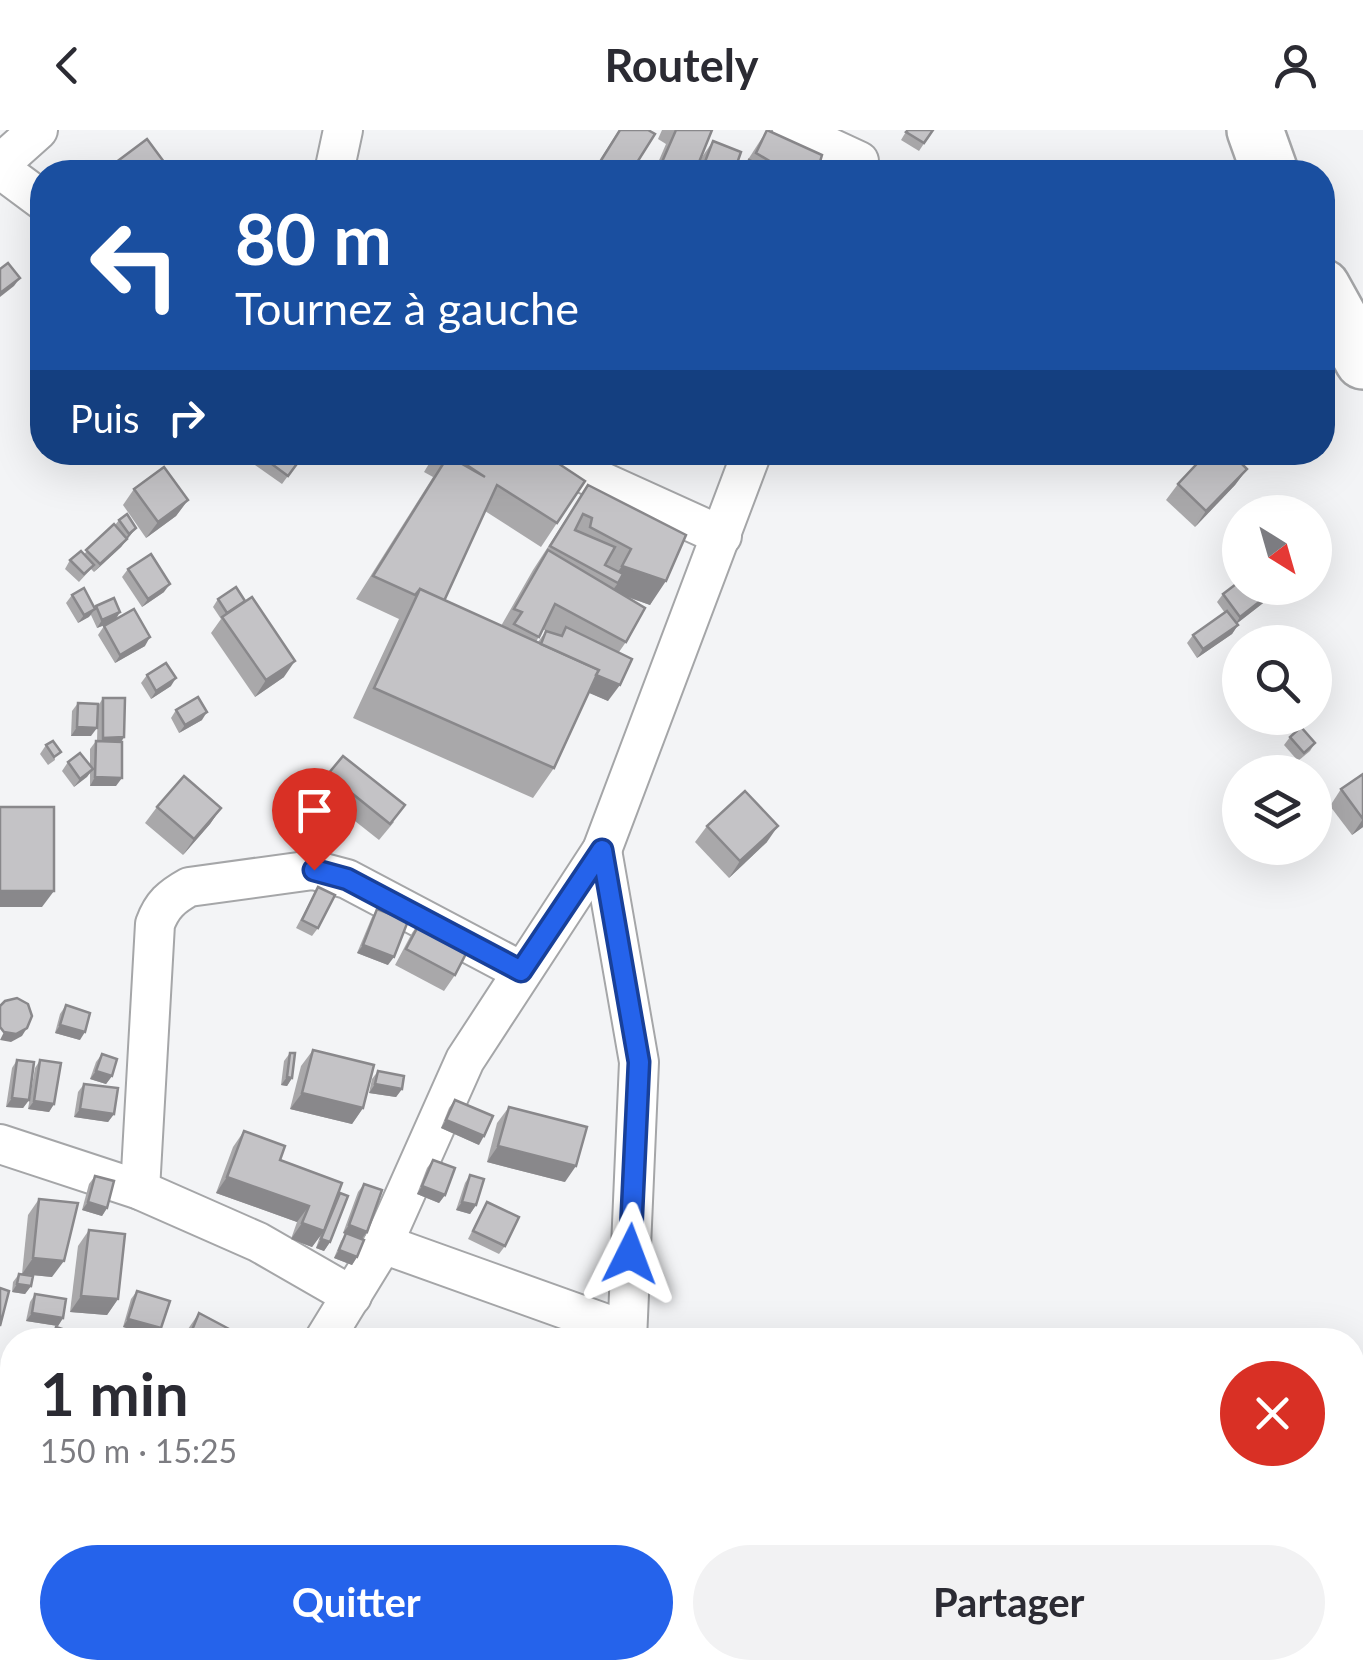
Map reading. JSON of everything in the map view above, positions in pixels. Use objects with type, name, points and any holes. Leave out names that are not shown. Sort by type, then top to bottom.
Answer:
[{"type":"main road","points":[[1255,130],[1266,160]]},
{"type":"main road","points":[[1335,310],[1363,361]]},
{"type":"street","points":[[30,190],[0,166],[38,130]]},
{"type":"street","points":[[337,160],[344,130]]},
{"type":"street","points":[[792,130],[863,155]]},
{"type":"street","points":[[566,465],[722,536]]},
{"type":"street","points":[[332,1328],[383,1244],[465,1060],[602,850],[747,465]]},
{"type":"street","points":[[602,850],[639,1062],[627,1328]]},
{"type":"street","points":[[140,1190],[154,924],[161,907],[172,896],[189,887],[314,870],[347,879],[521,971]]},
{"type":"street","points":[[0,1144],[140,1190],[258,1242],[352,1296]]},
{"type":"street","points":[[383,1244],[606,1328]]},
{"type":"building","points":[[620,130],[648,130],[655,134],[639,160],[601,160]]},
{"type":"building","points":[[676,130],[712,130],[700,160],[663,160]]},
{"type":"building","points":[[767,130],[822,155],[821,160],[768,160],[756,153]]},
{"type":"building","points":[[908,130],[933,130],[924,143]]},
{"type":"building","points":[[147,139],[163,160],[119,160]]},
{"type":"building","points":[[713,141],[741,152],[738,160],[706,160]]},
{"type":"building","points":[[8,263],[20,278],[0,293],[0,269]]},
{"type":"building","points":[[273,465],[296,465],[288,476]]},
{"type":"building","points":[[442,465],[464,465],[485,477],[467,465],[561,465],[585,481],[557,523],[497,485],[444,601],[420,589],[415,595],[373,576]]},
{"type":"building","points":[[1196,465],[1243,465],[1247,469],[1206,511],[1178,484]]},
{"type":"building","points":[[164,467],[188,500],[158,522],[134,489]]},
{"type":"building","points":[[588,485],[686,535],[666,581],[622,566],[631,549],[590,527],[592,518],[583,514],[575,530],[615,547],[605,565],[623,574],[618,583],[550,546]]},
{"type":"building","points":[[127,514],[136,528],[129,534],[119,520]]},
{"type":"building","points":[[114,524],[127,539],[100,564],[86,550]]},
{"type":"building","points":[[548,550],[645,608],[626,642],[555,604],[539,637],[514,624],[522,612],[514,609]]},
{"type":"building","points":[[81,551],[94,565],[84,574],[70,560]]},
{"type":"building","points":[[151,554],[170,584],[148,599],[128,569]]},
{"type":"building","points":[[236,587],[245,601],[227,613],[218,599]]},
{"type":"building","points":[[84,588],[95,609],[84,615],[72,595]]},
{"type":"building","points":[[420,589],[599,670],[554,768],[374,688]]},
{"type":"building","points":[[252,597],[295,661],[266,680],[222,617]]},
{"type":"building","points":[[114,598],[120,612],[102,620],[96,606]]},
{"type":"building","points":[[1231,605],[1255,605],[1240,617]]},
{"type":"building","points":[[134,609],[150,637],[120,655],[104,626]]},
{"type":"building","points":[[1227,611],[1238,625],[1222,625],[1222,636],[1203,649],[1193,635]]},
{"type":"building","points":[[566,627],[632,659],[620,685],[596,675],[599,670],[541,644],[546,631],[562,636]]},
{"type":"building","points":[[166,663],[176,678],[156,691],[147,675]]},
{"type":"building","points":[[198,697],[207,712],[185,725],[176,710]]},
{"type":"building","points":[[103,698],[125,698],[124,737],[103,738]]},
{"type":"building","points":[[78,703],[98,704],[97,728],[77,727]]},
{"type":"building","points":[[1308,735],[1315,743],[1304,753],[1290,737]]},
{"type":"building","points":[[53,741],[61,752],[54,757],[46,745]]},
{"type":"building","points":[[96,741],[122,742],[122,778],[95,777]]},
{"type":"building","points":[[80,753],[93,769],[80,779],[68,762]]},
{"type":"building","points":[[343,756],[405,805],[390,824],[328,774]]},
{"type":"building","points":[[1363,774],[1363,819],[1341,789]]},
{"type":"building","points":[[184,776],[221,808],[194,839],[157,807]]},
{"type":"building","points":[[745,791],[778,826],[740,861],[707,826]]},
{"type":"building","points":[[0,807],[54,807],[54,891],[0,891]]},
{"type":"building","points":[[318,887],[335,895],[318,928],[302,920]]},
{"type":"building","points":[[377,909],[408,921],[394,957],[363,945]]},
{"type":"building","points":[[423,917],[472,942],[455,975],[406,949]]},
{"type":"building","points":[[17,998],[28,1004],[32,1016],[27,1028],[16,1034],[4,1032],[0,1027],[0,1006]]},
{"type":"building","points":[[66,1005],[90,1013],[85,1032],[60,1025]]},
{"type":"building","points":[[313,1050],[374,1065],[363,1108],[302,1093]]},
{"type":"building","points":[[290,1053],[295,1053],[292,1078],[287,1077]]},
{"type":"building","points":[[102,1054],[117,1059],[112,1076],[96,1071]]},
{"type":"building","points":[[17,1060],[34,1062],[29,1100],[12,1098]]},
{"type":"building","points":[[40,1060],[61,1063],[54,1104],[34,1101]]},
{"type":"building","points":[[378,1071],[404,1076],[402,1089],[375,1084]]},
{"type":"building","points":[[84,1084],[118,1088],[114,1114],[80,1109]]},
{"type":"building","points":[[455,1100],[493,1116],[484,1136],[446,1120]]},
{"type":"building","points":[[509,1107],[587,1127],[576,1166],[498,1146]]},
{"type":"building","points":[[244,1131],[285,1146],[280,1160],[342,1183],[324,1231],[302,1223],[309,1206],[227,1177]]},
{"type":"building","points":[[433,1160],[455,1168],[445,1195],[422,1186]]},
{"type":"building","points":[[470,1175],[484,1179],[476,1205],[462,1202]]},
{"type":"building","points":[[95,1176],[114,1181],[107,1208],[88,1202]]},
{"type":"building","points":[[364,1184],[382,1190],[367,1232],[349,1225]]},
{"type":"building","points":[[340,1193],[348,1196],[330,1242],[321,1239]]},
{"type":"building","points":[[39,1199],[78,1203],[64,1261],[33,1258]]},
{"type":"building","points":[[487,1202],[519,1217],[505,1246],[473,1231]]},
{"type":"building","points":[[89,1230],[125,1234],[118,1299],[81,1296]]},
{"type":"building","points":[[346,1233],[364,1240],[357,1257],[339,1250]]},
{"type":"building","points":[[19,1274],[33,1276],[31,1286],[17,1284]]},
{"type":"building","points":[[0,1288],[9,1291],[0,1326]]},
{"type":"building","points":[[137,1291],[170,1301],[161,1328],[128,1319]]},
{"type":"building","points":[[35,1294],[66,1299],[63,1318],[32,1313]]},
{"type":"building","points":[[199,1313],[227,1328],[193,1328]]},
{"type":"route","points":[[314,870],[347,879],[521,971],[602,850],[639,1062],[630,1254]]}]
